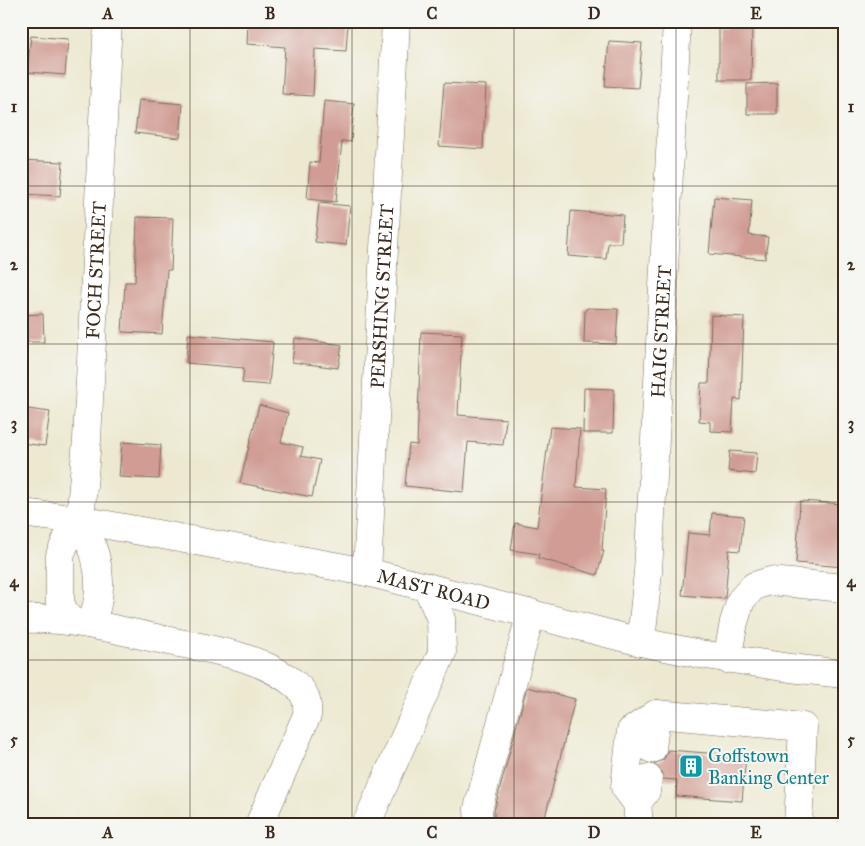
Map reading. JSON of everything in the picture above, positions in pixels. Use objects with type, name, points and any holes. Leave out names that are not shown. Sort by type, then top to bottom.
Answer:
[{"type":"street","name":"FOCH STREET","points":[[80,520],[86,440],[108,21]]},
{"type":"street","name":"PERSHING STREET","points":[[367,572],[396,21]]},
{"type":"street","name":"HAIG STREET","points":[[641,642],[648,572],[676,21]]},
{"type":"street","name":"MAST ROAD","points":[[21,513],[80,520],[367,572],[641,642],[727,659],[844,674]]},
{"type":"street","points":[[80,520],[92,542],[98,562],[98,605],[79,623],[60,603],[60,556],[67,539],[80,520]]},
{"type":"street","points":[[727,659],[734,622],[741,600],[754,586],[770,581],[844,588]]},
{"type":"street","points":[[366,825],[442,653],[441,619],[427,587]]},
{"type":"street","points":[[479,825],[478,809],[531,613]]},
{"type":"street","points":[[21,619],[44,618],[79,623],[221,652],[263,664],[296,686],[304,694],[308,705],[304,726],[259,825]]},
{"type":"street","points":[[652,749],[656,714]]},
{"type":"street","points":[[638,814],[625,787],[631,731],[656,714],[803,727],[798,825]]},
{"type":"street","points":[[638,814],[648,778]]},
{"type":"building","points":[[248,21],[348,21],[346,51],[315,49],[313,96],[282,94],[285,47],[247,44]]},
{"type":"building","points":[[719,28],[752,28],[751,80],[719,80]]},
{"type":"building","points":[[31,36],[68,39],[65,75],[27,72]]},
{"type":"building","points":[[609,41],[642,43],[638,88],[605,86]]},
{"type":"building","points":[[444,83],[486,85],[483,149],[439,146]]},
{"type":"building","points":[[777,83],[777,114],[747,114],[747,84]]},
{"type":"building","points":[[139,100],[183,104],[180,138],[135,133]]},
{"type":"building","points":[[324,101],[354,104],[351,142],[342,141],[336,202],[307,199],[310,162],[319,163]]},
{"type":"building","points":[[21,160],[63,162],[60,196],[21,194]]},
{"type":"building","points":[[714,197],[752,200],[749,235],[768,237],[765,259],[709,254]]},
{"type":"building","points":[[319,203],[350,206],[346,245],[315,242]]},
{"type":"building","points":[[571,211],[623,215],[621,243],[608,243],[606,259],[568,256]]},
{"type":"building","points":[[137,217],[173,218],[171,270],[167,270],[162,334],[122,332],[125,282],[135,282]]},
{"type":"building","points":[[587,308],[618,309],[616,344],[584,343],[585,311]]},
{"type":"building","points":[[43,314],[44,342],[21,342],[21,315]]},
{"type":"building","points":[[711,315],[744,317],[741,400],[734,399],[732,432],[710,431],[710,422],[699,421],[701,383],[709,383]]},
{"type":"building","points":[[421,332],[462,334],[458,415],[506,419],[503,445],[468,442],[464,492],[405,486],[409,444],[417,445]]},
{"type":"building","points":[[188,334],[273,342],[269,385],[242,383],[244,368],[186,363]]},
{"type":"building","points":[[295,338],[342,345],[338,368],[292,362]]},
{"type":"building","points":[[584,388],[614,389],[613,433],[583,433]]},
{"type":"building","points":[[259,405],[288,413],[281,442],[303,447],[301,456],[320,460],[312,497],[240,483]]},
{"type":"building","points":[[21,408],[50,412],[45,446],[21,443]]},
{"type":"building","points":[[550,427],[580,429],[576,487],[606,489],[602,551],[604,551],[597,575],[538,558],[539,554],[511,550],[515,523],[537,527]]},
{"type":"building","points":[[122,442],[161,445],[159,479],[119,477]]},
{"type":"building","points":[[730,451],[757,453],[755,474],[728,471]]},
{"type":"building","points":[[800,501],[844,504],[844,567],[796,563]]},
{"type":"building","points":[[712,513],[744,516],[740,551],[729,550],[725,599],[682,595],[688,533],[710,535]]},
{"type":"building","points":[[527,687],[575,699],[543,825],[509,825],[494,821],[494,811]]},
{"type":"building","name":"Goffstown Banking Center","points":[[668,750],[746,756],[742,801],[676,796],[677,780],[663,779],[662,772],[654,764],[664,759]]},
{"type":"place","name":"Goffstown Banking Center","points":[[691,766]]}]
